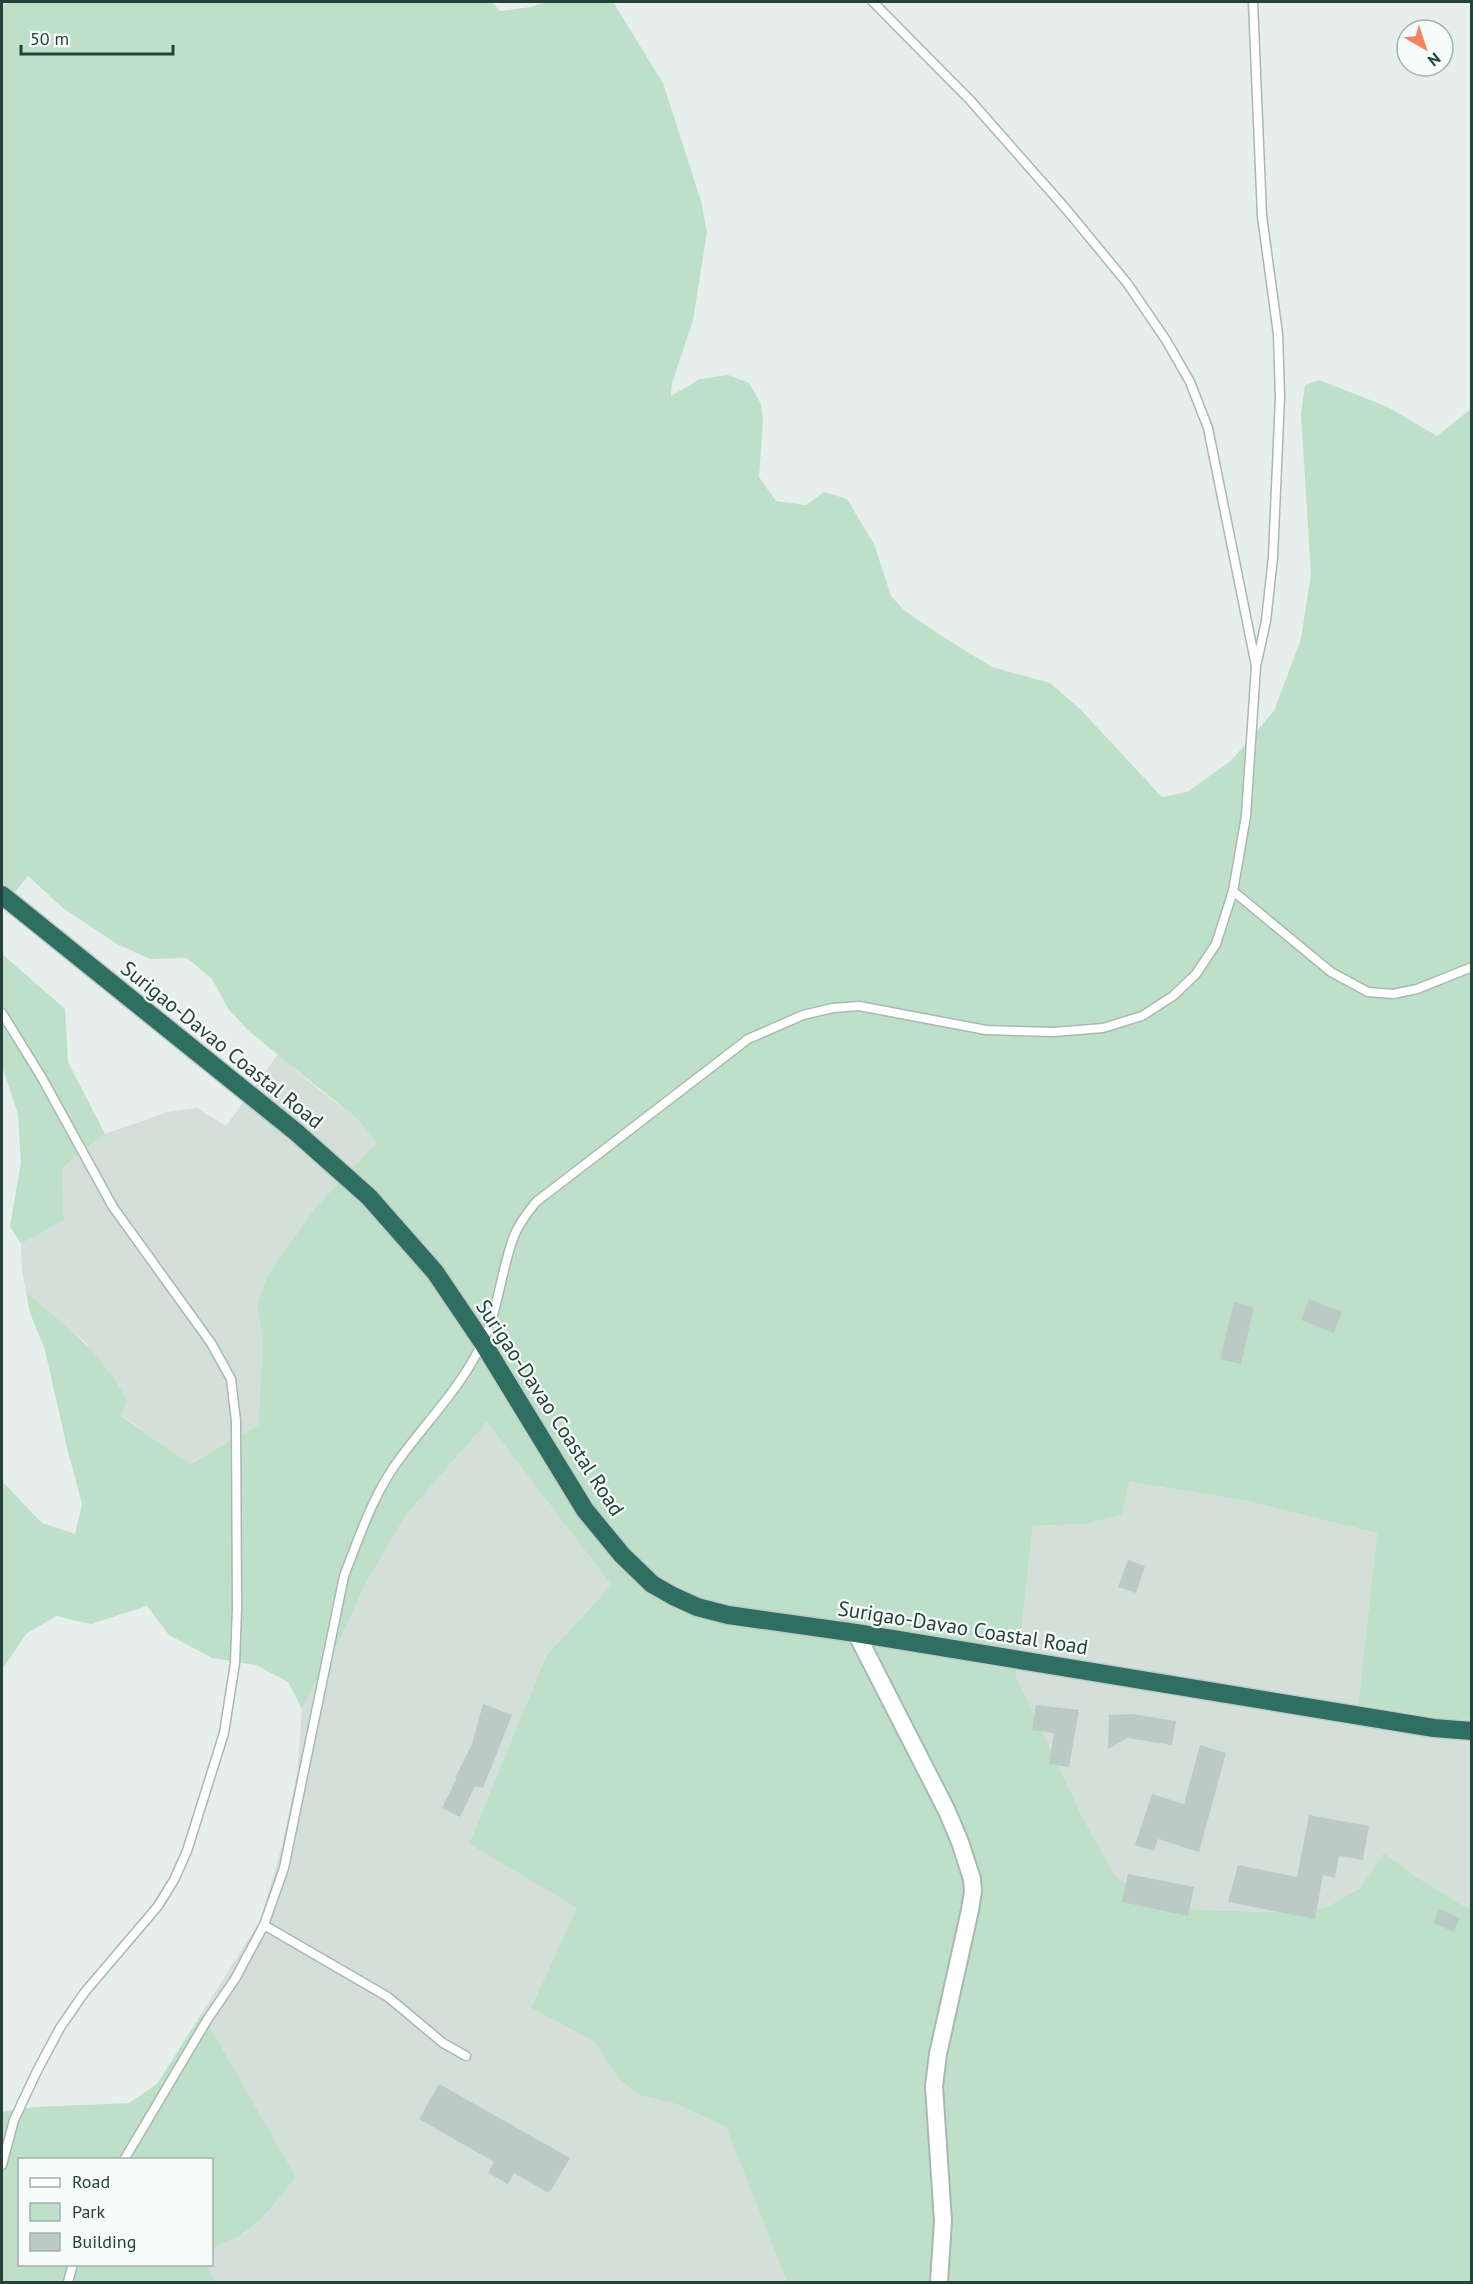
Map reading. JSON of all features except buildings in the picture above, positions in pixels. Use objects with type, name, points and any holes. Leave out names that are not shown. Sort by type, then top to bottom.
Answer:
[{"type":"highway","name":"Surigao-Davao Coastal Road","points":[[2,895],[296,1132],[369,1197],[435,1272],[483,1343],[585,1510],[622,1555],[652,1584],[697,1607],[728,1615],[856,1633],[1434,1728],[1472,1731]]},
{"type":"street","points":[[856,1633],[947,1811],[972,1879],[970,1910],[938,2054],[934,2086],[943,2221],[939,2283]]},
{"type":"lane","points":[[873,2],[970,100],[1066,209],[1127,283],[1166,340],[1185,374],[1208,429],[1256,666]]},
{"type":"lane","points":[[125,2158],[207,2020],[235,1979],[264,1925],[284,1868],[344,1576],[364,1524],[400,1458],[445,1403],[483,1343],[494,1317],[514,1236],[524,1218],[537,1202],[748,1039],[803,1015],[832,1008],[860,1006],[986,1030],[1054,1032],[1103,1028],[1142,1016],[1173,996],[1196,974],[1216,944],[1233,891],[1246,816],[1256,666],[1266,621],[1273,557],[1280,397],[1278,334],[1262,216],[1253,2]]},
{"type":"lane","points":[[1233,891],[1331,972],[1368,992],[1393,994],[1417,989],[1472,967]]},
{"type":"lane","points":[[2,1013],[42,1078],[113,1207],[211,1343],[231,1379],[236,1421],[237,1608],[236,1663],[224,1733],[187,1851],[174,1880],[158,1906],[84,1993],[60,2028],[14,2120],[2,2165]]},
{"type":"lane","points":[[264,1925],[388,1997],[443,2043],[466,2056]]},
{"type":"lane","points":[[68,2283],[73,2266]]},
{"type":"shaded area","points":[[278,1054],[356,1118],[377,1142],[314,1209],[267,1276],[257,1304],[263,1342],[258,1425],[189,1464],[121,1415],[87,1344],[26,1292],[22,1271],[21,1244],[64,1220],[62,1168],[105,1134],[168,1112],[197,1108],[226,1126]]},
{"type":"shaded area","points":[[487,1422],[611,1585],[546,1656],[469,1844],[578,1908],[531,2008],[593,2041],[621,2081],[639,2095],[676,2104],[726,2127],[787,2282],[216,2282],[208,2266],[213,2266],[213,2250],[217,2245],[244,2234],[275,2203],[296,2177],[202,2013],[260,1921],[281,1849],[297,1774],[302,1709],[342,1635],[366,1583],[406,1515]]},
{"type":"shaded area","points":[[1128,1482],[1247,1501],[1377,1533],[1358,1705],[1439,1718],[1471,1720],[1471,1910],[1413,1875],[1385,1854],[1360,1888],[1325,1908],[1274,1912],[1201,1910],[1148,1901],[1115,1877],[1083,1818],[1016,1676],[1033,1526],[1085,1524]]},
{"type":"green space","points":[[2,2],[492,2],[500,11],[531,7],[545,2],[613,2],[663,83],[701,201],[707,232],[693,320],[672,383],[671,396],[700,379],[728,375],[749,383],[761,404],[763,420],[759,477],[776,501],[806,505],[824,492],[847,499],[874,544],[891,596],[904,610],[992,667],[1050,683],[1080,709],[1162,797],[1187,792],[1231,761],[1274,711],[1301,639],[1311,574],[1301,414],[1305,385],[1319,380],[1388,407],[1437,436],[1471,409],[1471,1720],[1439,1718],[1358,1705],[1377,1533],[1247,1501],[1129,1482],[1122,1514],[1085,1524],[1033,1526],[1016,1676],[1083,1818],[1115,1876],[1148,1901],[1201,1910],[1274,1912],[1325,1908],[1360,1888],[1384,1853],[1413,1875],[1471,1910],[1471,2282],[787,2282],[726,2127],[676,2104],[639,2095],[621,2081],[593,2041],[531,2008],[577,1908],[469,1844],[546,1656],[611,1585],[487,1422],[406,1515],[366,1583],[342,1635],[302,1709],[288,1682],[256,1665],[212,1658],[169,1635],[147,1606],[91,1624],[56,1616],[26,1634],[2,1670],[2,1481],[42,1523],[75,1534],[82,1504],[45,1350],[30,1313],[26,1292],[82,1341],[106,1368],[127,1400],[121,1416],[190,1464],[258,1425],[263,1342],[257,1304],[267,1276],[314,1209],[377,1142],[356,1118],[250,1032],[229,1010],[212,979],[187,958],[150,959],[117,944],[63,908],[28,876],[2,908]]},
{"type":"green space","points":[[2,954],[65,1009],[68,1062],[105,1134],[62,1168],[64,1220],[21,1244],[10,1226],[21,1163],[18,1114],[2,1066]]},
{"type":"green space","points":[[202,2013],[296,2177],[258,2221],[240,2236],[213,2250],[213,2158],[18,2158],[18,2266],[208,2266],[216,2282],[2,2282],[2,2112],[33,2107],[129,2103],[157,2084]]}]
